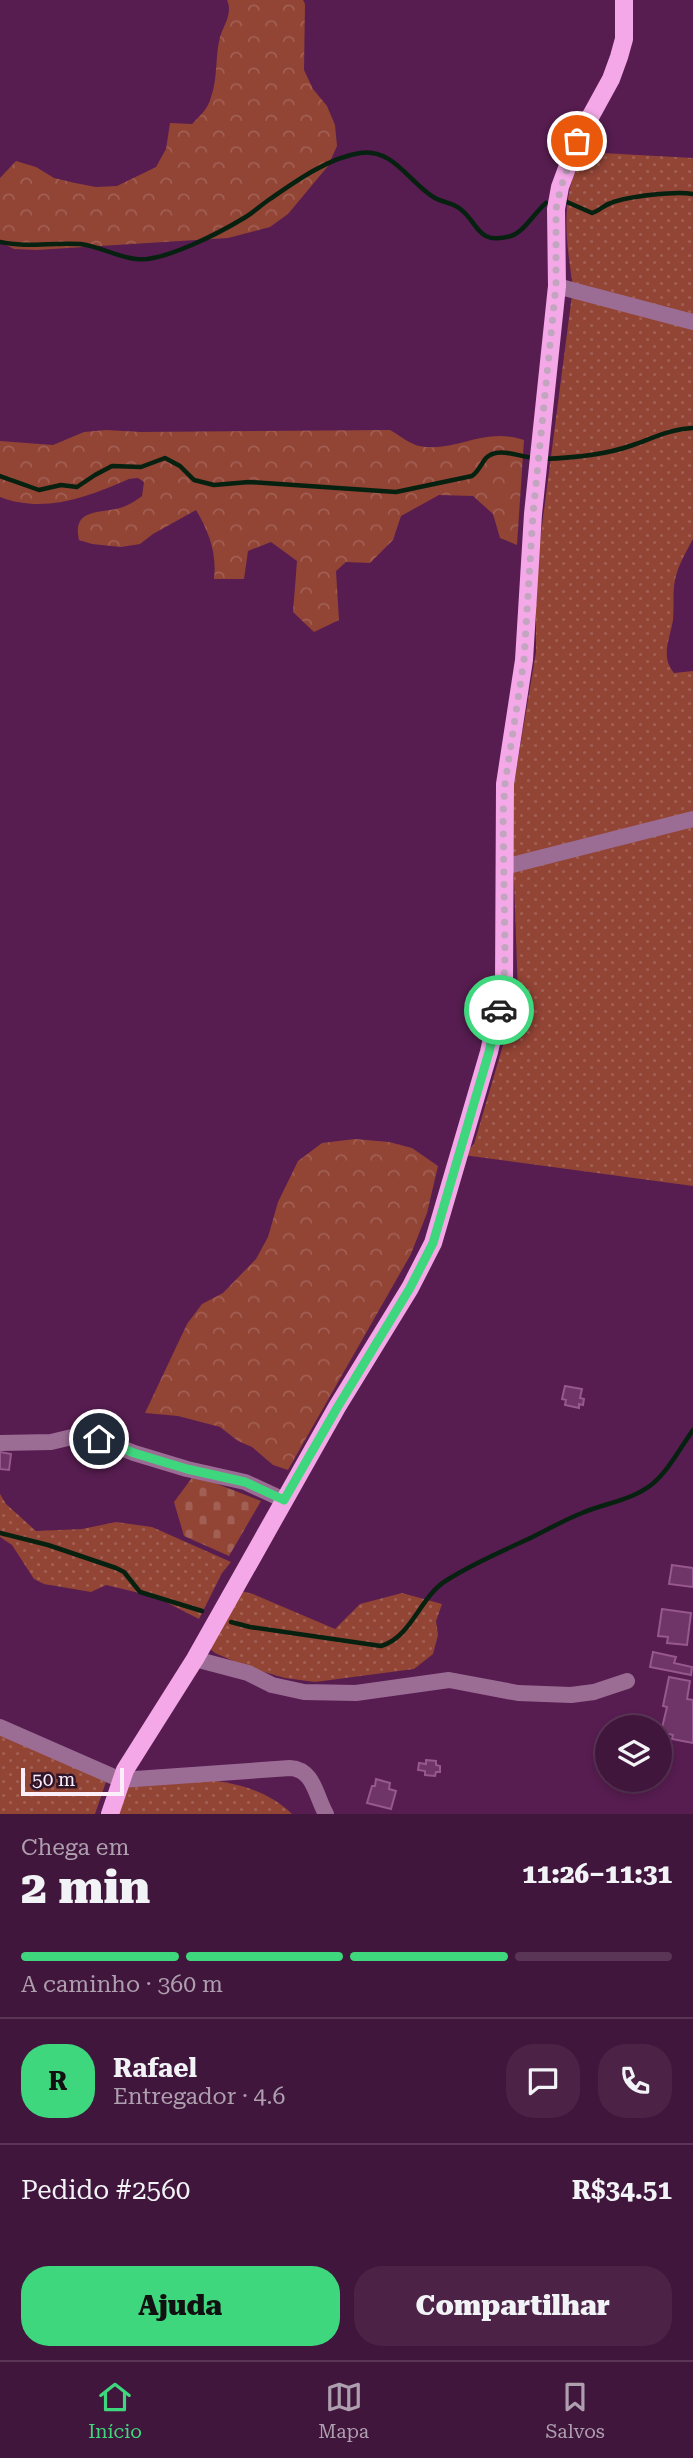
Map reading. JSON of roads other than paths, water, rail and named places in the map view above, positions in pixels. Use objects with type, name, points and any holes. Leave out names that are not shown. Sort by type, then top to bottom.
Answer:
[{"type":"main road","points":[[110,1814],[121,1780],[195,1659],[337,1408],[410,1288],[433,1243],[489,1052],[502,996],[505,953],[505,784],[524,660],[533,514],[556,285],[555,225],[561,187],[577,141],[611,79],[619,57],[624,39],[624,0]]},
{"type":"street","points":[[556,285],[693,322]]},
{"type":"street","points":[[505,867],[693,820]]},
{"type":"street","points":[[0,1443],[51,1441],[72,1437],[99,1439],[187,1469],[245,1482],[284,1500]]},
{"type":"street","points":[[195,1659],[248,1674],[272,1685],[304,1692],[356,1693],[449,1680],[518,1693],[571,1695],[594,1692],[627,1681]]},
{"type":"street","points":[[0,1727],[121,1780],[297,1768],[309,1777],[326,1814]]},
{"type":"waterway","points":[[0,242],[20,245],[80,244],[136,259],[161,256],[234,224],[324,165],[360,153],[372,153],[392,161],[426,192],[459,208],[479,231],[491,238],[516,234],[546,203]]},
{"type":"waterway","points":[[567,202],[592,213],[608,204],[629,198],[693,194]]},
{"type":"waterway","points":[[543,459],[609,452],[668,432],[693,428]]},
{"type":"waterway","points":[[0,476],[39,490],[61,485],[77,487],[112,466],[141,467],[165,458],[180,466],[194,480],[214,485],[249,482],[396,492],[472,476],[486,458],[496,453],[534,458]]},
{"type":"waterway","points":[[231,1622],[381,1646],[401,1634],[438,1587],[456,1574],[567,1519],[626,1498],[651,1485],[668,1467],[693,1430]]},
{"type":"waterway","points":[[0,1533],[48,1545],[116,1568],[124,1572],[140,1592],[202,1611]]}]
